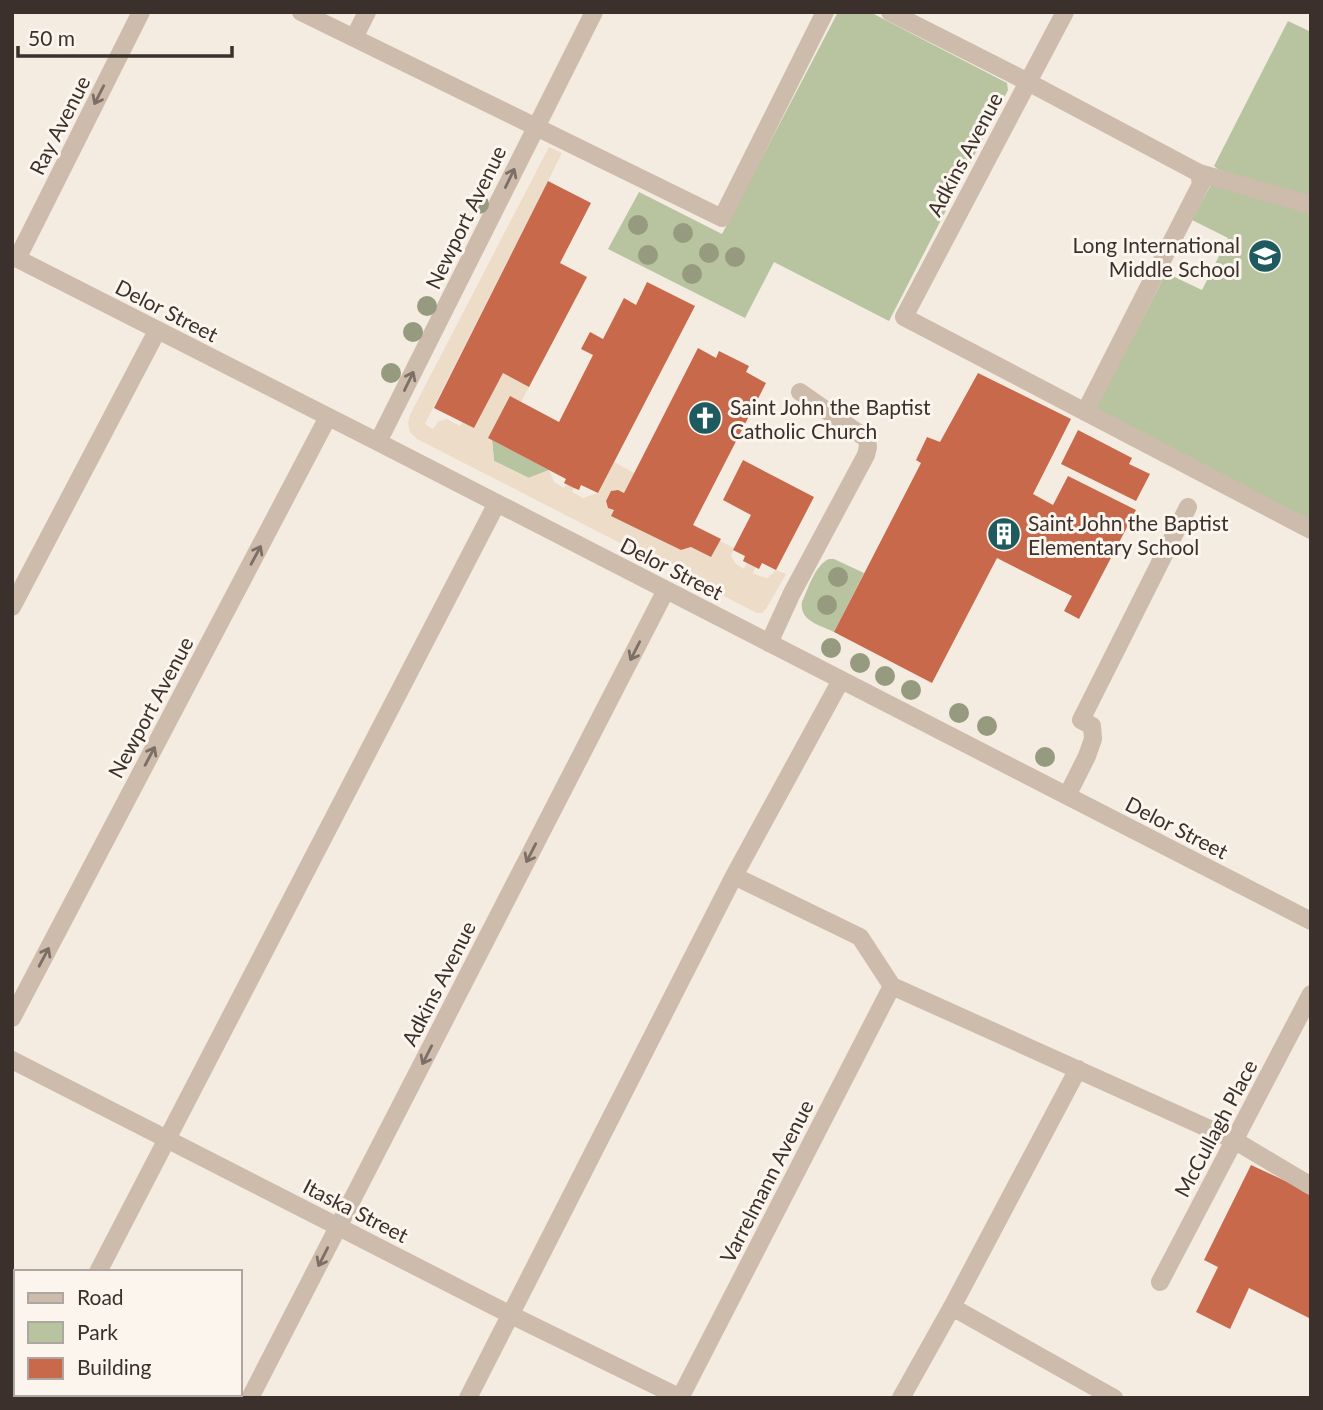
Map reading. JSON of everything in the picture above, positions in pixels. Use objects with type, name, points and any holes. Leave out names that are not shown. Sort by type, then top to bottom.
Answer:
[{"type":"street","name":"Ray Avenue","points":[[15,258],[141,12]]},
{"type":"street","points":[[301,12],[722,218],[825,12]]},
{"type":"street","points":[[354,38],[367,12]]},
{"type":"street","name":"Newport Avenue","points":[[379,442],[594,12]]},
{"type":"street","points":[[890,12],[1199,173],[1311,205]]},
{"type":"street","name":"Adkins Avenue","points":[[1065,12],[904,317],[1085,412]]},
{"type":"street","points":[[1199,173],[1201,184],[1085,412],[1311,530]]},
{"type":"street","name":"Delor Street","points":[[15,258],[1311,921]]},
{"type":"street","points":[[12,607],[157,331]]},
{"type":"street","points":[[769,643],[868,447],[867,439],[800,392]]},
{"type":"street","name":"Newport Avenue","points":[[12,1018],[328,416]]},
{"type":"street","points":[[98,1270],[497,503]]},
{"type":"street","points":[[1067,796],[1093,739],[1092,726],[1081,720],[1188,507]]},
{"type":"street","name":"Adkins Avenue","points":[[250,1398],[666,590]]},
{"type":"street","points":[[468,1398],[734,876],[841,680]]},
{"type":"street","points":[[734,876],[860,937],[892,986],[1234,1140],[1311,1186]]},
{"type":"street","name":"Varrelmann Avenue","points":[[681,1398],[892,986]]},
{"type":"street","name":"McCullagh Place","points":[[1160,1282],[1311,994]]},
{"type":"street","name":"Itaska Street","points":[[12,1060],[511,1315],[681,1398]]},
{"type":"street","points":[[901,1398],[1078,1069]]},
{"type":"street","points":[[952,1307],[1114,1398]]},
{"type":"green space","points":[[838,12],[870,12],[1007,83],[1008,90],[889,321],[774,262],[745,318],[608,249],[639,192],[722,234]]},
{"type":"green space","name":"Long International Middle School","points":[[1288,21],[1311,32],[1311,521],[1095,410],[1166,273],[1202,290],[1228,238],[1192,220],[1219,170],[1214,166]]},
{"type":"green space","points":[[492,440],[549,470],[529,478],[494,461]]},
{"type":"green space","points":[[829,559],[864,573],[834,632],[812,622],[802,608],[812,578]]},
{"type":"shaded area","points":[[549,147],[562,153],[425,424],[433,429],[439,421],[447,419],[460,426],[463,422],[474,428],[503,373],[529,387],[521,402],[510,397],[488,438],[492,440],[494,461],[528,478],[549,470],[554,482],[564,488],[567,484],[574,488],[572,492],[583,498],[598,493],[614,462],[634,473],[624,493],[611,491],[606,501],[608,508],[614,510],[612,516],[681,550],[720,541],[734,548],[731,556],[736,564],[744,569],[747,563],[755,567],[753,573],[762,577],[768,578],[776,570],[786,574],[762,613],[757,613],[417,439],[410,432],[410,415]]},
{"type":"building","points":[[548,181],[591,203],[560,263],[587,277],[529,387],[503,373],[474,428],[434,408]]},
{"type":"building","points":[[647,282],[695,306],[598,493],[581,485],[579,490],[564,483],[566,479],[488,438],[510,396],[559,422],[593,355],[581,349],[590,332],[603,339],[624,298],[636,305]]},
{"type":"building","name":"Saint John the Baptist Catholic Church","points":[[698,348],[716,358],[719,351],[749,366],[746,372],[766,383],[693,525],[721,539],[711,557],[691,547],[681,550],[611,516],[614,510],[608,508],[606,501],[611,491],[624,493]]},
{"type":"building","name":"Saint John the Baptist Elementary School","points":[[978,373],[1071,419],[1033,494],[1053,505],[1068,476],[1136,510],[1079,619],[1064,611],[1072,596],[997,558],[932,683],[834,632],[921,463],[916,460],[927,437],[940,442]]},
{"type":"building","points":[[1078,430],[1132,458],[1129,464],[1150,474],[1136,501],[1061,464]]},
{"type":"building","points":[[743,460],[814,497],[776,570],[762,563],[759,569],[743,561],[745,556],[733,550],[751,515],[723,500]]},
{"type":"building","points":[[1251,1165],[1311,1193],[1311,1319],[1249,1288],[1230,1329],[1196,1312],[1218,1267],[1204,1260]]},
{"type":"place","name":"Long International Middle School","points":[[1265,256]]},
{"type":"place","name":"Saint John the Baptist Catholic Church","points":[[705,418]]},
{"type":"place","name":"Saint John the Baptist Elementary School","points":[[1004,534]]}]
